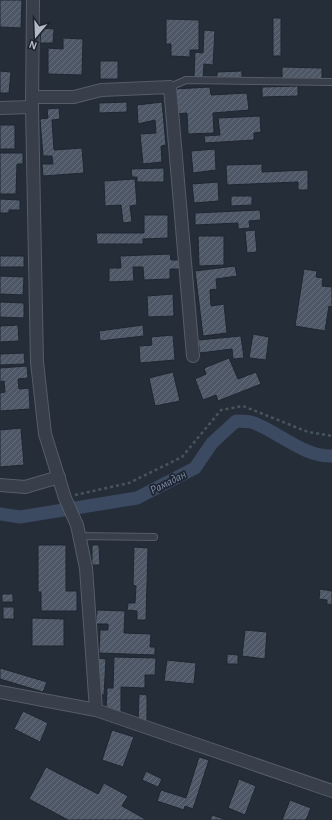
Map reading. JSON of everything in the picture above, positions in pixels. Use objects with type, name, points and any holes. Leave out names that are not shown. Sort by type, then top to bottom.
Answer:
[{"type":"street","points":[[33,0],[37,362],[45,434],[65,498],[78,530],[86,568],[96,710]]},
{"type":"street","points":[[0,108],[74,97],[101,90],[170,87],[193,356]]},
{"type":"street","points":[[0,485],[25,487],[59,477]]},
{"type":"street","points":[[0,692],[96,710],[332,791]]},
{"type":"lane","points":[[170,87],[186,80],[332,82]]},
{"type":"lane","points":[[78,530],[154,537]]},
{"type":"path","points":[[65,498],[129,483],[182,457],[221,410],[243,406],[308,432],[332,436]]},
{"type":"building","points":[[0,0],[22,0],[21,28],[0,27]]},
{"type":"building","points":[[273,18],[281,18],[281,56],[273,56]]},
{"type":"building","points":[[166,19],[199,20],[199,50],[190,50],[190,57],[171,56],[171,44],[166,44]]},
{"type":"building","points":[[41,28],[54,29],[53,43],[40,43]]},
{"type":"building","points":[[204,30],[215,31],[213,65],[204,64],[203,78],[194,78],[195,52],[203,53]]},
{"type":"building","points":[[63,38],[83,39],[82,75],[48,74],[48,48],[63,49]]},
{"type":"building","points":[[100,61],[118,61],[118,79],[100,79]]},
{"type":"building","points":[[282,67],[322,68],[322,80],[282,79]]},
{"type":"building","points":[[0,71],[11,72],[9,93],[0,93]]},
{"type":"building","points":[[242,71],[242,79],[217,79],[217,72]]},
{"type":"building","points":[[298,86],[298,96],[262,97],[262,87]]},
{"type":"building","points":[[210,87],[211,95],[247,93],[249,110],[213,113],[214,133],[188,134],[187,113],[176,114],[174,89]]},
{"type":"building","points":[[127,102],[127,112],[99,113],[99,103]]},
{"type":"building","points":[[162,102],[166,145],[161,146],[162,162],[143,164],[140,134],[156,133],[155,120],[138,124],[137,105]]},
{"type":"building","points":[[59,108],[60,119],[52,120],[54,150],[82,148],[84,173],[43,176],[42,164],[53,164],[52,156],[43,156],[40,119],[48,118],[47,109]]},
{"type":"building","points":[[260,116],[261,132],[254,133],[254,140],[205,143],[204,136],[220,135],[218,118]]},
{"type":"building","points":[[0,125],[15,125],[15,149],[0,149]]},
{"type":"building","points":[[215,149],[216,170],[193,173],[191,151]]},
{"type":"building","points":[[0,153],[23,153],[23,164],[17,164],[16,194],[0,194]]},
{"type":"building","points":[[262,164],[262,172],[308,170],[308,190],[298,190],[298,182],[227,185],[226,165]]},
{"type":"building","points":[[164,168],[164,182],[137,182],[137,177],[132,177],[131,169]]},
{"type":"building","points":[[135,179],[137,205],[130,206],[132,222],[123,223],[121,205],[105,206],[104,181]]},
{"type":"building","points":[[218,182],[219,201],[194,203],[192,184]]},
{"type":"building","points":[[231,196],[252,196],[252,205],[231,206]]},
{"type":"building","points":[[0,199],[20,200],[20,210],[9,210],[9,213],[0,213]]},
{"type":"building","points":[[260,210],[261,220],[249,221],[250,228],[238,229],[238,223],[195,225],[195,213]]},
{"type":"building","points":[[144,215],[168,215],[168,238],[143,239],[143,244],[97,244],[96,233],[144,233]]},
{"type":"building","points":[[255,230],[257,252],[247,253],[245,231]]},
{"type":"building","points":[[198,236],[224,236],[224,265],[199,266]]},
{"type":"building","points":[[170,254],[171,260],[181,260],[181,269],[170,269],[170,279],[144,280],[143,267],[133,267],[134,281],[109,282],[109,268],[121,268],[120,256]]},
{"type":"building","points":[[0,256],[24,256],[24,267],[0,267]]},
{"type":"building","points":[[235,266],[237,276],[216,279],[217,289],[210,290],[211,306],[224,304],[227,333],[203,336],[195,271]]},
{"type":"building","points":[[304,269],[317,271],[316,277],[323,278],[322,286],[332,287],[332,307],[329,306],[325,331],[295,326]]},
{"type":"building","points":[[0,276],[24,277],[23,295],[0,294]]},
{"type":"building","points":[[173,294],[174,316],[148,317],[147,296]]},
{"type":"building","points":[[0,302],[24,303],[24,318],[0,317]]},
{"type":"building","points":[[18,325],[19,341],[0,342],[0,326]]},
{"type":"building","points":[[143,325],[144,336],[100,341],[99,331]]},
{"type":"building","points":[[253,334],[269,337],[266,360],[249,358]]},
{"type":"building","points":[[173,335],[175,360],[140,363],[139,346],[152,345],[151,337]]},
{"type":"building","points":[[241,336],[244,358],[233,359],[232,349],[200,353],[198,340]]},
{"type":"building","points":[[24,353],[25,364],[0,365],[0,354]]},
{"type":"building","points":[[229,358],[238,379],[256,372],[261,384],[218,401],[216,395],[203,400],[195,379],[206,374],[204,368]]},
{"type":"building","points":[[27,366],[28,378],[18,379],[19,389],[29,388],[30,409],[0,411],[0,393],[5,392],[4,381],[0,382],[0,368]]},
{"type":"building","points":[[173,372],[180,401],[155,406],[149,378]]},
{"type":"building","points":[[21,428],[24,465],[0,467],[0,430]]},
{"type":"building","points":[[38,545],[66,545],[66,591],[77,591],[77,611],[41,611],[41,592],[38,592]]},
{"type":"building","points":[[92,545],[99,545],[100,565],[92,565]]},
{"type":"building","points":[[134,547],[148,548],[146,620],[137,620],[137,611],[127,610],[128,603],[135,603],[136,586],[133,585]]},
{"type":"building","points":[[320,589],[332,591],[332,605],[327,604],[327,600],[319,599]]},
{"type":"building","points":[[2,594],[13,594],[13,602],[2,602]]},
{"type":"building","points":[[3,607],[14,607],[14,619],[3,619]]},
{"type":"building","points":[[97,610],[125,611],[124,633],[151,634],[150,647],[155,647],[155,655],[99,653],[100,630],[108,630],[108,624],[96,624]]},
{"type":"building","points":[[32,618],[64,619],[64,646],[32,646]]},
{"type":"building","points":[[245,630],[267,632],[265,659],[242,656]]},
{"type":"building","points":[[227,654],[238,655],[238,664],[227,664]]},
{"type":"building","points":[[114,657],[156,658],[155,675],[145,675],[145,688],[121,687],[121,713],[106,712],[107,688],[113,688]]},
{"type":"building","points":[[97,658],[106,659],[104,695],[95,694]]},
{"type":"building","points":[[167,660],[196,663],[194,684],[164,681]]},
{"type":"building","points":[[0,668],[47,682],[43,692],[0,679]]},
{"type":"building","points":[[139,694],[147,695],[147,721],[138,721]]},
{"type":"building","points":[[23,711],[48,723],[40,742],[14,729]]},
{"type":"building","points":[[112,730],[134,737],[123,767],[102,760]]},
{"type":"building","points":[[199,757],[209,760],[193,809],[185,806],[184,810],[157,801],[161,790],[186,798]]},
{"type":"building","points":[[46,767],[98,794],[104,783],[128,796],[122,806],[147,820],[68,820],[29,799]]},
{"type":"building","points":[[146,771],[162,779],[158,787],[142,780]]},
{"type":"building","points":[[239,779],[256,786],[245,815],[228,808]]},
{"type":"building","points":[[290,800],[311,808],[306,820],[282,820]]},
{"type":"building","points":[[212,815],[227,820],[210,820]]},
{"type":"waterway","name":"Рамадан","points":[[0,514],[20,517],[137,498],[195,468],[212,443],[236,421],[248,421],[254,423],[264,427],[302,449],[312,453],[332,456]]}]
